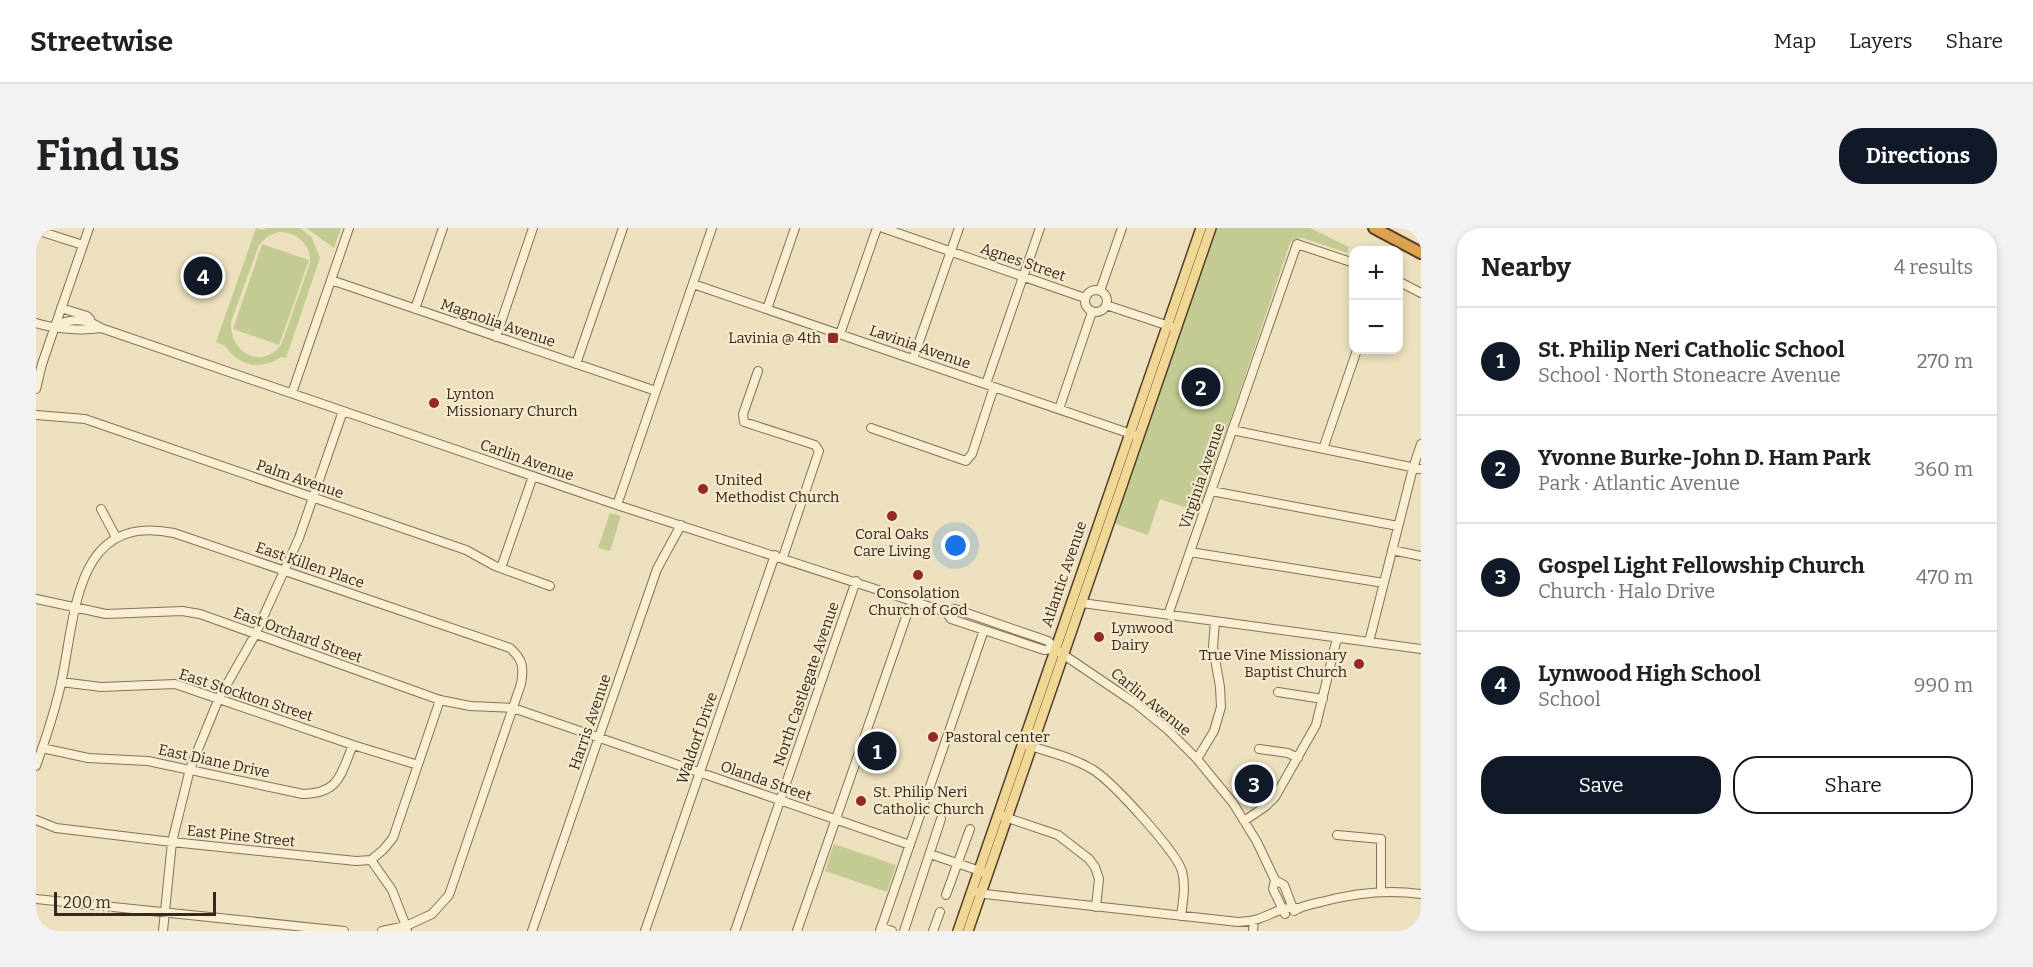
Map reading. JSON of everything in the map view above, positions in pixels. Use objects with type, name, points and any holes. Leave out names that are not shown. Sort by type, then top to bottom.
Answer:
[{"type":"highway","points":[[1379,230],[1421,251]]},
{"type":"main road","name":"Atlantic Avenue","points":[[958,931],[1007,818],[1065,654],[1139,436],[1201,228]]},
{"type":"main road","name":"Atlantic Avenue","points":[[983,872],[998,814],[1129,433],[1211,228]]},
{"type":"main road","name":"Atlantic Avenue","points":[[968,931],[976,891]]},
{"type":"street","points":[[36,389],[89,228]]},
{"type":"street","points":[[292,393],[349,228]]},
{"type":"street","points":[[415,309],[443,228]]},
{"type":"street","points":[[496,337],[533,228]]},
{"type":"street","points":[[576,364],[623,228]]},
{"type":"street","points":[[617,505],[712,228]]},
{"type":"street","points":[[767,309],[795,228]]},
{"type":"street","points":[[840,334],[877,228]]},
{"type":"street","name":"Agnes Street","points":[[883,228],[1085,298]]},
{"type":"street","points":[[914,359],[959,228]]},
{"type":"street","points":[[871,428],[961,460],[968,460],[972,454],[990,385],[1040,228]]},
{"type":"street","points":[[1100,291],[1122,228]]},
{"type":"street","points":[[36,230],[83,245]]},
{"type":"street","name":"Virginia Avenue","points":[[1168,615],[1297,244],[1349,262]]},
{"type":"street","name":"Magnolia Avenue","points":[[331,280],[656,391]]},
{"type":"street","points":[[1403,283],[1421,292]]},
{"type":"street","name":"Lavinia Avenue","points":[[693,284],[1139,436]]},
{"type":"street","points":[[1093,291],[1100,291],[1105,296],[1106,305],[1100,311],[1092,312],[1086,307],[1085,298],[1093,291]]},
{"type":"street","points":[[1106,305],[1172,327]]},
{"type":"street","points":[[61,308],[87,316],[93,322]]},
{"type":"street","points":[[1059,409],[1092,312]]},
{"type":"street","name":"Carlin Avenue","points":[[55,326],[75,320],[93,322],[101,328],[617,505],[912,600],[946,612],[951,619],[1044,650],[1054,648]]},
{"type":"street","name":"Carlin Avenue","points":[[36,323],[46,326],[101,328]]},
{"type":"street","points":[[1323,449],[1356,354]]},
{"type":"street","name":"Waldorf Drive","points":[[645,931],[779,556],[817,459],[818,448],[815,445],[746,423],[743,420],[758,371]]},
{"type":"street","points":[[163,931],[172,842],[190,769],[219,698],[255,635],[285,570],[343,411]]},
{"type":"street","name":"Palm Avenue","points":[[36,415],[85,419],[466,550],[501,568],[550,586]]},
{"type":"street","points":[[1232,430],[1417,468]]},
{"type":"street","points":[[1369,642],[1398,526],[1417,468],[1421,444]]},
{"type":"street","points":[[501,568],[533,476]]},
{"type":"street","points":[[1211,491],[1398,526]]},
{"type":"street","points":[[101,509],[116,537]]},
{"type":"street","name":"Harris Avenue","points":[[532,931],[657,569],[681,525]]},
{"type":"street","name":"East Killen Place","points":[[36,766],[61,682],[76,609],[89,565],[101,549],[116,537],[144,529],[174,533],[510,648],[519,656],[524,669],[513,708],[495,755],[449,895],[432,914],[406,929],[382,931]]},
{"type":"street","points":[[1392,550],[1421,556]]},
{"type":"street","points":[[1190,552],[1384,583]]},
{"type":"street","name":"North Castlegate Avenue","points":[[735,931],[855,581]]},
{"type":"street","name":"East Orchard Street","points":[[36,599],[76,609],[118,615],[189,611],[440,700],[470,706],[513,708],[546,720]]},
{"type":"street","points":[[797,931],[912,600]]},
{"type":"street","points":[[1082,603],[1421,649]]},
{"type":"street","name":"Carlin Avenue","points":[[946,612],[955,609],[1048,641],[1054,648],[1168,730],[1221,787],[1261,850],[1275,880],[1284,885],[1295,909]]},
{"type":"street","points":[[1197,759],[1214,731],[1221,707],[1213,647],[1215,621]]},
{"type":"street","points":[[892,931],[880,929],[984,630]]},
{"type":"street","points":[[1244,821],[1271,802],[1316,725],[1337,638]]},
{"type":"street","name":"East Stockton Street","points":[[61,682],[101,687],[175,684],[418,765]]},
{"type":"street","points":[[1278,692],[1323,699]]},
{"type":"street","points":[[406,929],[392,890],[371,860],[393,838],[440,700]]},
{"type":"street","name":"Olanda Street","points":[[546,720],[910,845]]},
{"type":"street","points":[[1022,744],[1083,765],[1101,775],[1169,848],[1179,862],[1183,877],[1181,916]]},
{"type":"street","name":"East Diane Drive","points":[[42,748],[88,758],[148,761],[303,794],[320,793],[332,787],[353,745]]},
{"type":"street","points":[[1259,749],[1287,753],[1298,758]]},
{"type":"street","points":[[998,814],[1061,837],[1092,862],[1099,879],[1096,907]]},
{"type":"street","points":[[904,931],[941,819]]},
{"type":"street","name":"East Pine Street","points":[[36,820],[56,828],[172,842],[356,861],[371,860]]},
{"type":"street","points":[[946,895],[970,829]]},
{"type":"street","points":[[1337,835],[1381,839],[1381,892]]},
{"type":"street","points":[[930,854],[983,872]]},
{"type":"street","name":"Carlin Avenue","points":[[1275,880],[1273,889],[1284,912]]},
{"type":"street","points":[[976,891],[1238,922],[1258,919],[1269,913],[1284,912],[1343,896],[1381,892],[1421,894]]},
{"type":"street","points":[[36,899],[344,931]]},
{"type":"street","points":[[933,931],[940,912]]},
{"type":"street","points":[[1252,931],[1258,919]]},
{"type":"green space","points":[[256,228],[263,230],[266,228],[300,228],[312,238],[320,258],[286,358],[281,357],[270,363],[258,365],[246,363],[240,361],[216,342]],"holes":[[[279,232],[292,234],[306,245],[310,263],[282,343],[266,356],[249,355],[236,343],[231,322],[259,245],[268,236]]]},
{"type":"green space","points":[[306,228],[341,228],[334,248]]},
{"type":"green space","points":[[1215,228],[1310,228],[1349,247],[1347,253],[1303,238],[1295,239],[1290,243],[1199,512],[1160,499],[1148,535],[1113,523]]},
{"type":"green space","points":[[262,244],[309,260],[279,345],[233,329]]},
{"type":"green space","points":[[610,513],[621,516],[610,551],[598,548]]},
{"type":"green space","points":[[834,844],[896,865],[887,892],[825,871]]},
{"type":"place","name":"Lynwood High School","points":[[203,276]]},
{"type":"place","name":"Lavinia @ 4th","points":[[833,338]]},
{"type":"place","name":"Yvonne Burke-John D. Ham Park","points":[[1201,387]]},
{"type":"place","name":"Lynton Missionary Church","points":[[434,403]]},
{"type":"place","name":"United Methodist Church","points":[[703,489]]},
{"type":"place","name":"Coral Oaks Care Living","points":[[892,516]]},
{"type":"place","name":"Consolation Church of God","points":[[918,575]]},
{"type":"place","name":"Lynwood Dairy","points":[[1099,637]]},
{"type":"place","name":"True Vine Missionary Baptist Church","points":[[1359,664]]},
{"type":"place","name":"Pastoral center","points":[[933,737]]},
{"type":"place","name":"St. Philip Neri Catholic School","points":[[877,751]]},
{"type":"place","name":"Gospel Light Fellowship Church","points":[[1254,784]]},
{"type":"place","name":"St. Philip Neri Catholic Church","points":[[861,801]]}]
